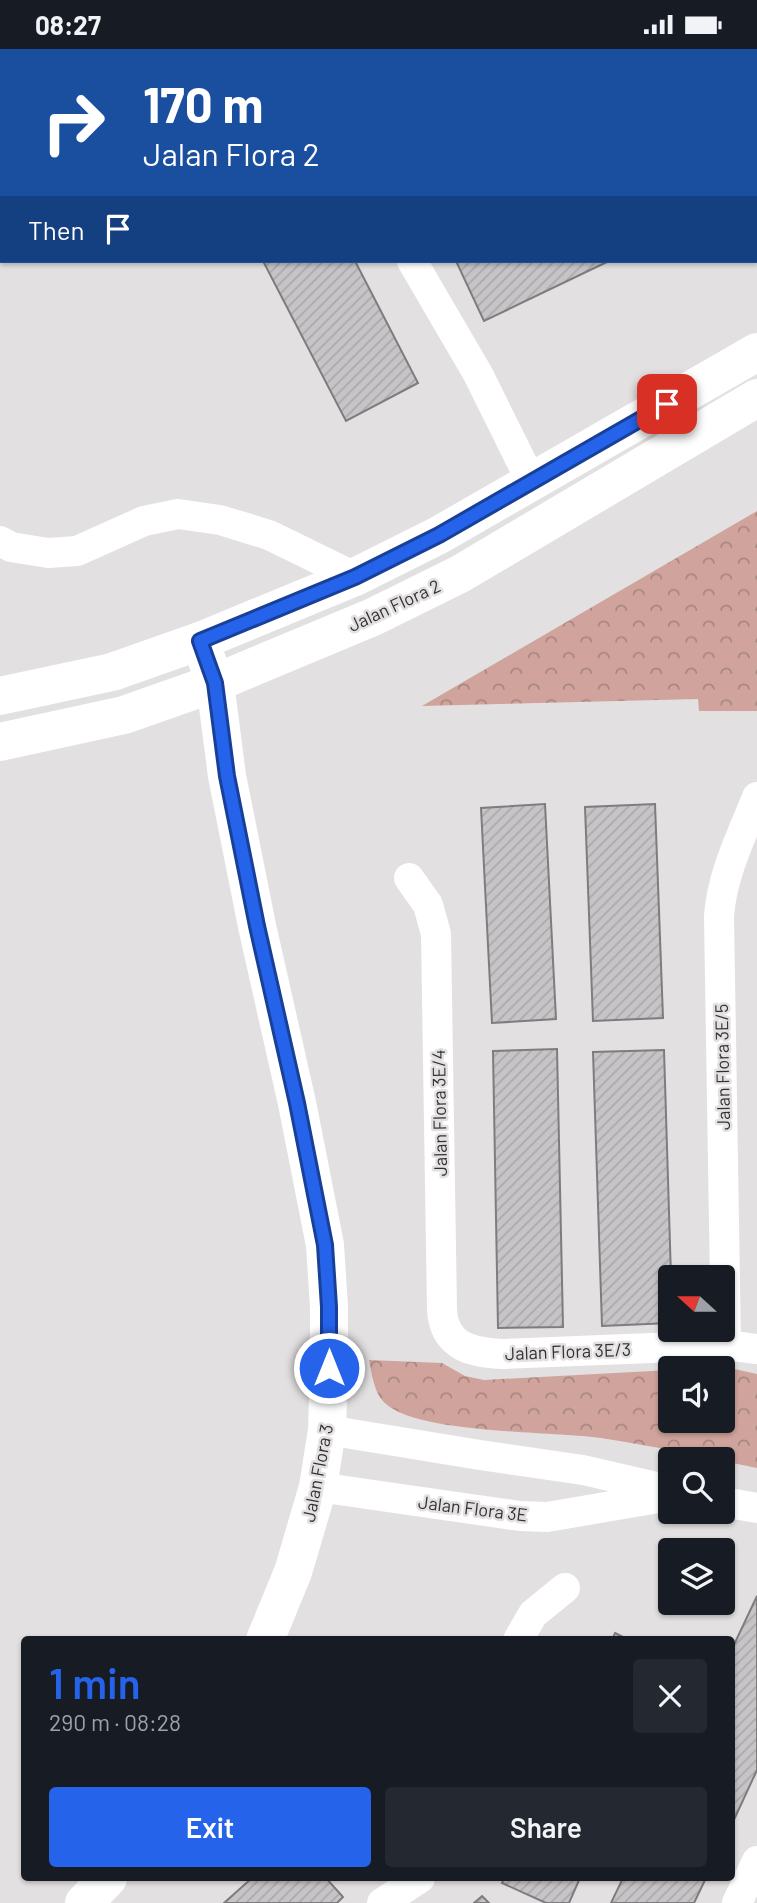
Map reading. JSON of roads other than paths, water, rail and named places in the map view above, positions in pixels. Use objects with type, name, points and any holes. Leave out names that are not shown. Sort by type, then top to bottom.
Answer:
[{"type":"street","points":[[413,263],[478,374],[531,481]]},
{"type":"street","points":[[0,697],[112,672],[200,641],[355,577],[439,535],[757,352]]},
{"type":"street","name":"Jalan Flora 2","points":[[0,742],[124,715],[215,683],[373,617],[460,574],[757,398]]},
{"type":"street","points":[[0,541],[11,547],[48,553],[77,551],[144,521],[178,514],[220,520],[269,535],[355,577]]},
{"type":"street","name":"Jalan Flora 3","points":[[200,641],[215,683],[233,803],[257,926],[297,1103],[325,1245],[329,1307],[327,1430],[318,1487],[293,1572],[267,1636]]},
{"type":"street","name":"Jalan Flora 3E/5","points":[[726,1345],[719,909],[726,875],[757,797]]},
{"type":"street","name":"Jalan Flora 3E/4","points":[[409,877],[428,905],[436,934],[442,1319],[449,1335],[465,1347]]},
{"type":"street","name":"Jalan Flora 3E/3","points":[[465,1347],[482,1353],[504,1354],[726,1345],[757,1349]]},
{"type":"street","points":[[327,1430],[583,1470],[658,1487]]},
{"type":"street","name":"Jalan Flora 3E","points":[[318,1487],[520,1516],[547,1517],[658,1498]]},
{"type":"street","points":[[735,1504],[757,1509]]},
{"type":"street","points":[[520,1636],[533,1614],[565,1588]]},
{"type":"street","points":[[737,1903],[757,1861]]},
{"type":"street","points":[[84,1903],[105,1881]]},
{"type":"street","points":[[390,1892],[414,1881]]}]
